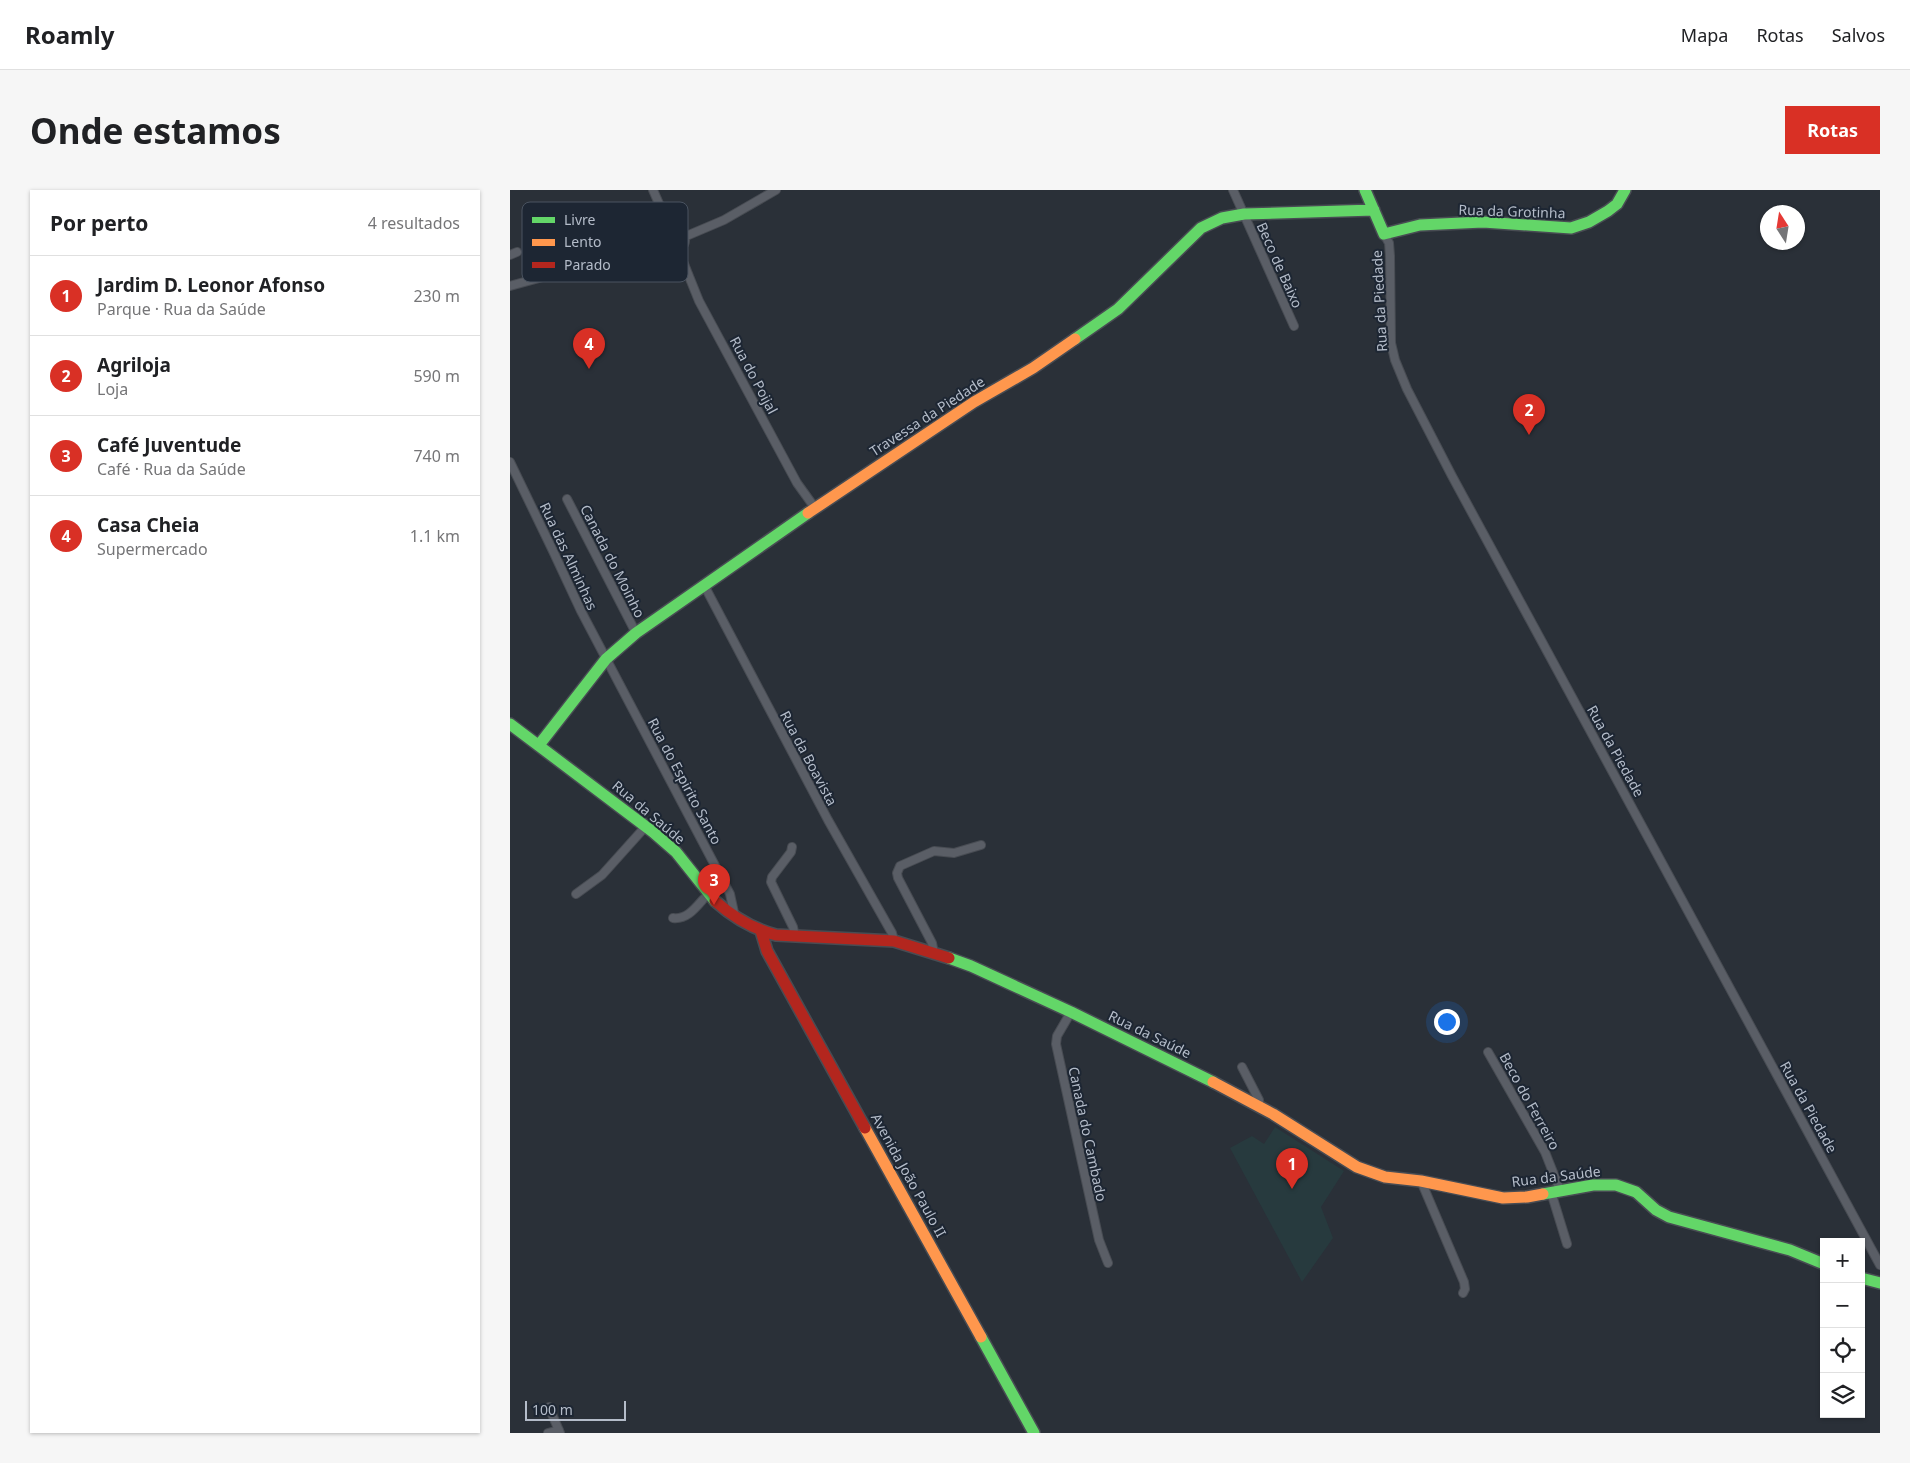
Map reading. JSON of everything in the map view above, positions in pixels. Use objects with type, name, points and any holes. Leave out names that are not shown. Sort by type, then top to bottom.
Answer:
[{"type":"street","points":[[653,190],[659,202]]},
{"type":"street","points":[[688,235],[724,220],[776,190]]},
{"type":"street","name":"Beco de Baixo","points":[[1233,190],[1294,326]]},
{"type":"street","points":[[1365,190],[1384,234]]},
{"type":"street","name":"Rua da Grotinha","points":[[1384,234],[1420,225],[1483,222],[1571,228],[1584,224],[1613,207],[1620,200],[1625,190]]},
{"type":"street","name":"Travessa da Piedade","points":[[539,745],[606,660],[636,633],[815,508],[974,402],[1033,368],[1118,309],[1200,228],[1222,218],[1244,214],[1374,210]]},
{"type":"street","name":"Rua da Piedade","points":[[1384,234],[1390,256],[1391,343],[1395,360],[1407,389],[1452,476],[1880,1265]]},
{"type":"street","name":"Rua do Poijal","points":[[688,274],[699,301],[797,483],[815,508]]},
{"type":"street","points":[[510,286],[525,282]]},
{"type":"street","name":"Rua das Alminhas","points":[[510,462],[554,551],[580,611],[606,660]]},
{"type":"street","name":"Canada do Moinho","points":[[567,499],[636,633]]},
{"type":"street","name":"Rua da Boavista","points":[[704,585],[828,820],[892,933],[894,941]]},
{"type":"street","name":"Rua do Espirito Santo","points":[[606,660],[730,894],[735,917]]},
{"type":"street","name":"Rua da Saúde","points":[[510,724],[646,826],[676,852],[708,894],[735,917],[761,931],[776,935],[894,941],[972,966],[1071,1012],[1259,1106],[1357,1167],[1385,1177],[1421,1181],[1503,1198],[1527,1197],[1602,1184],[1622,1186],[1636,1192],[1656,1210],[1669,1217],[1790,1250],[1820,1262]]},
{"type":"street","points":[[576,894],[602,875],[646,826]]},
{"type":"street","points":[[934,953],[932,943],[898,878],[898,870],[900,866],[928,853],[940,850],[954,853],[981,844]]},
{"type":"street","points":[[792,847],[791,852],[772,877],[771,882],[793,927],[795,936]]},
{"type":"street","points":[[674,918],[686,917],[708,894]]},
{"type":"street","name":"Avenida João Paulo II","points":[[761,931],[767,951],[1034,1433]]},
{"type":"street","name":"Canada do Cambado","points":[[1071,1012],[1057,1036],[1057,1048],[1099,1240],[1108,1263]]},
{"type":"street","name":"Beco do Ferreiro","points":[[1488,1052],[1545,1152],[1556,1191],[1567,1244]]},
{"type":"street","points":[[1242,1067],[1259,1100],[1259,1106]]},
{"type":"street","points":[[1421,1181],[1464,1282],[1465,1289],[1463,1293]]},
{"type":"street","points":[[548,1433],[559,1432],[549,1407]]},
{"type":"green space","points":[[1275,1127],[1344,1171],[1321,1207],[1333,1238],[1302,1282],[1230,1148],[1252,1136],[1264,1144]]},
{"type":"traffic: fast","points":[[1365,190],[1384,234],[1420,225],[1483,222],[1571,228],[1589,222],[1608,211],[1617,204],[1625,190]]},
{"type":"traffic: fast","points":[[1075,339],[1118,309],[1201,228],[1222,218],[1244,214],[1374,210]]},
{"type":"traffic: fast","points":[[539,745],[606,659],[636,633],[808,513]]},
{"type":"traffic: fast","points":[[510,724],[653,832],[676,852],[715,901]]},
{"type":"traffic: fast","points":[[949,958],[971,966],[1071,1012],[1213,1082]]},
{"type":"traffic: fast","points":[[1543,1194],[1593,1185],[1616,1185],[1636,1192],[1656,1210],[1669,1217],[1790,1250],[1820,1262]]},
{"type":"traffic: fast","points":[[1865,1279],[1880,1283]]},
{"type":"traffic: fast","points":[[981,1337],[1034,1433]]},
{"type":"traffic: slow","points":[[808,513],[974,402],[1033,368],[1075,339]]},
{"type":"traffic: slow","points":[[1213,1082],[1273,1114],[1357,1167],[1385,1177],[1421,1181],[1503,1198],[1543,1194]]},
{"type":"traffic: slow","points":[[865,1128],[981,1337]]},
{"type":"traffic: jam","points":[[715,901],[744,922],[776,935],[894,941],[949,958]]},
{"type":"traffic: jam","points":[[761,931],[767,951],[865,1128]]},
{"type":"place","name":"Casa Cheia","points":[[589,369]]},
{"type":"place","name":"Agriloja","points":[[1529,435]]},
{"type":"place","name":"Café Juventude","points":[[714,905]]},
{"type":"place","name":"Jardim D. Leonor Afonso","points":[[1292,1189]]}]
